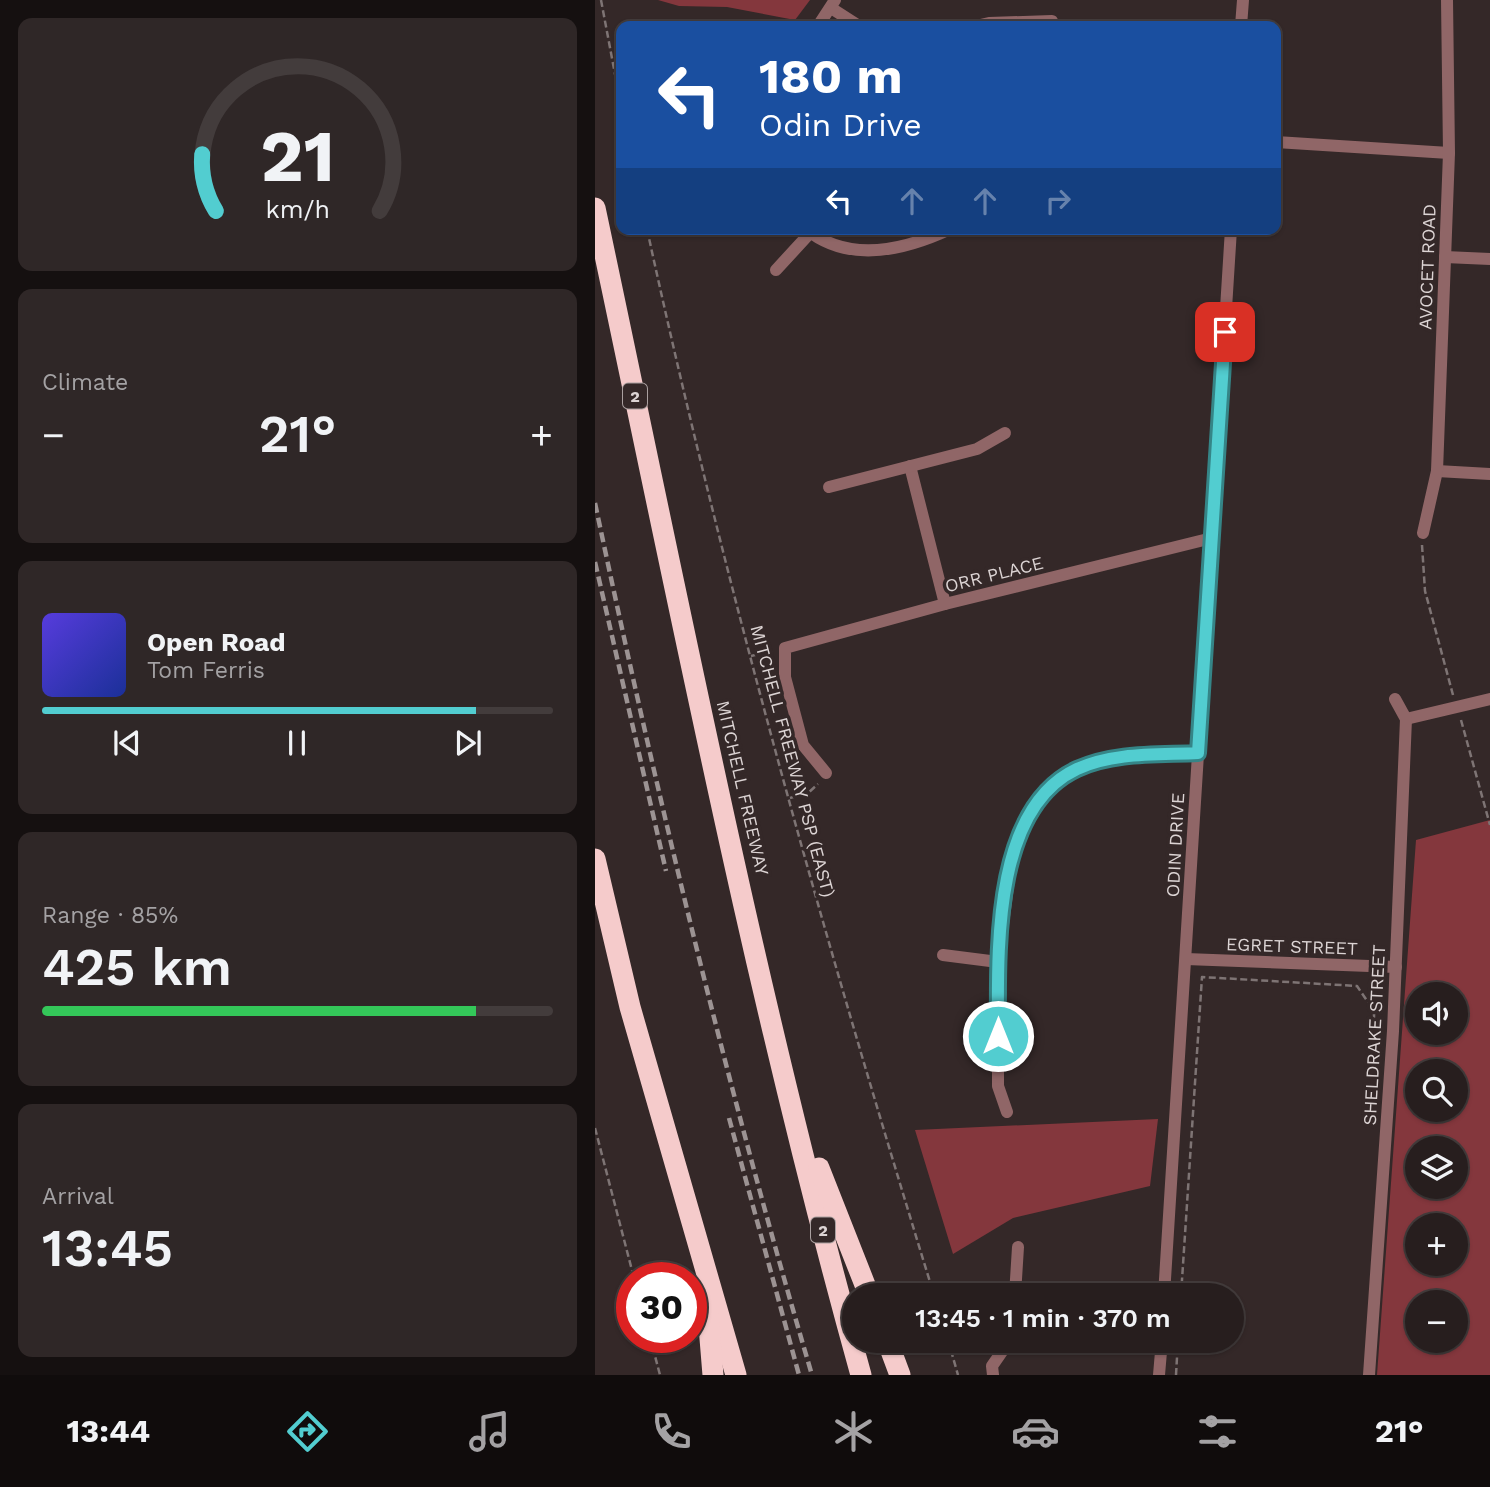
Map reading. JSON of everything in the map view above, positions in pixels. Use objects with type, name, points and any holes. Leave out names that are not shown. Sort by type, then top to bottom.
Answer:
[{"type":"highway","name":"MITCHELL FREEWAY","points":[[595,208],[715,772],[786,1084],[860,1375]]},
{"type":"highway","points":[[595,859],[630,1007],[701,1262]]},
{"type":"highway","points":[[786,1084],[864,1283]]},
{"type":"highway","points":[[707,1281],[736,1375]]},
{"type":"highway","points":[[707,1311],[713,1375]]},
{"type":"highway","points":[[892,1353],[900,1375]]},
{"type":"street","points":[[1241,21],[1243,0]]},
{"type":"street","name":"AVOCET ROAD","points":[[1423,533],[1437,471],[1449,153],[1447,0]]},
{"type":"street","points":[[821,21],[833,4],[853,21]]},
{"type":"street","points":[[1281,142],[1449,153]]},
{"type":"street","points":[[776,270],[805,235]]},
{"type":"street","points":[[815,235],[830,243],[863,252],[901,247],[934,235]]},
{"type":"street","name":"ODIN DRIVE","points":[[1165,1283],[1231,235]]},
{"type":"street","points":[[1445,257],[1490,260]]},
{"type":"street","points":[[829,487],[977,449],[1005,433]]},
{"type":"street","points":[[910,466],[945,604]]},
{"type":"street","points":[[1437,471],[1490,474]]},
{"type":"street","name":"ORR PLACE","points":[[785,648],[945,604],[1212,538]]},
{"type":"street","points":[[785,648],[785,677],[803,745],[825,772]]},
{"type":"street","points":[[1395,699],[1406,719],[1490,699]]},
{"type":"street","name":"SHELDRAKE STREET","points":[[1369,1375],[1393,1031],[1406,719]]},
{"type":"street","points":[[1007,1112],[999,1086],[998,962],[1016,841],[1038,800],[1064,777],[1099,761],[1133,756],[1198,753]]},
{"type":"street","points":[[943,955],[998,962]]},
{"type":"street","name":"EGRET STREET","points":[[1186,959],[1396,967]]},
{"type":"street","points":[[1016,1283],[1018,1247]]},
{"type":"street","points":[[993,1375],[992,1366],[1001,1353]]},
{"type":"street","points":[[1159,1375],[1160,1353]]},
{"type":"path","points":[[601,0],[616,80]]},
{"type":"path","name":"MITCHELL FREEWAY PSP (EAST)","points":[[648,235],[684,400],[751,656],[865,1071],[930,1283]]},
{"type":"path","points":[[1423,533],[1421,556],[1425,590],[1454,698]]},
{"type":"path","points":[[751,656],[785,648]]},
{"type":"path","points":[[1459,717],[1490,825]]},
{"type":"path","points":[[790,798],[814,789],[825,772]]},
{"type":"path","points":[[1182,1283],[1202,977],[1357,986],[1374,1011],[1374,1028],[1393,1031]]},
{"type":"path","points":[[595,1128],[630,1262]]},
{"type":"path","points":[[654,1353],[660,1375]]},
{"type":"path","points":[[952,1353],[958,1375]]},
{"type":"path","points":[[1176,1375],[1177,1353]]},
{"type":"shaded area","points":[[658,0],[810,0],[795,20],[727,7],[679,6]]},
{"type":"shaded area","points":[[1490,820],[1490,1375],[1377,1375],[1405,991],[1405,1045],[1468,1045],[1468,982],[1406,982],[1416,840]]},
{"type":"shaded area","points":[[1158,1119],[1150,1186],[1013,1218],[953,1254],[915,1130]]},
{"type":"railway","points":[[595,503],[643,723],[722,1050],[812,1375]]},
{"type":"railway","points":[[595,562],[666,871]]},
{"type":"railway","points":[[729,1118],[799,1375]]},
{"type":"route","points":[[998,1036],[998,962],[1011,864],[1016,841],[1038,800],[1064,777],[1099,761],[1116,757],[1198,753],[1225,332]]}]
